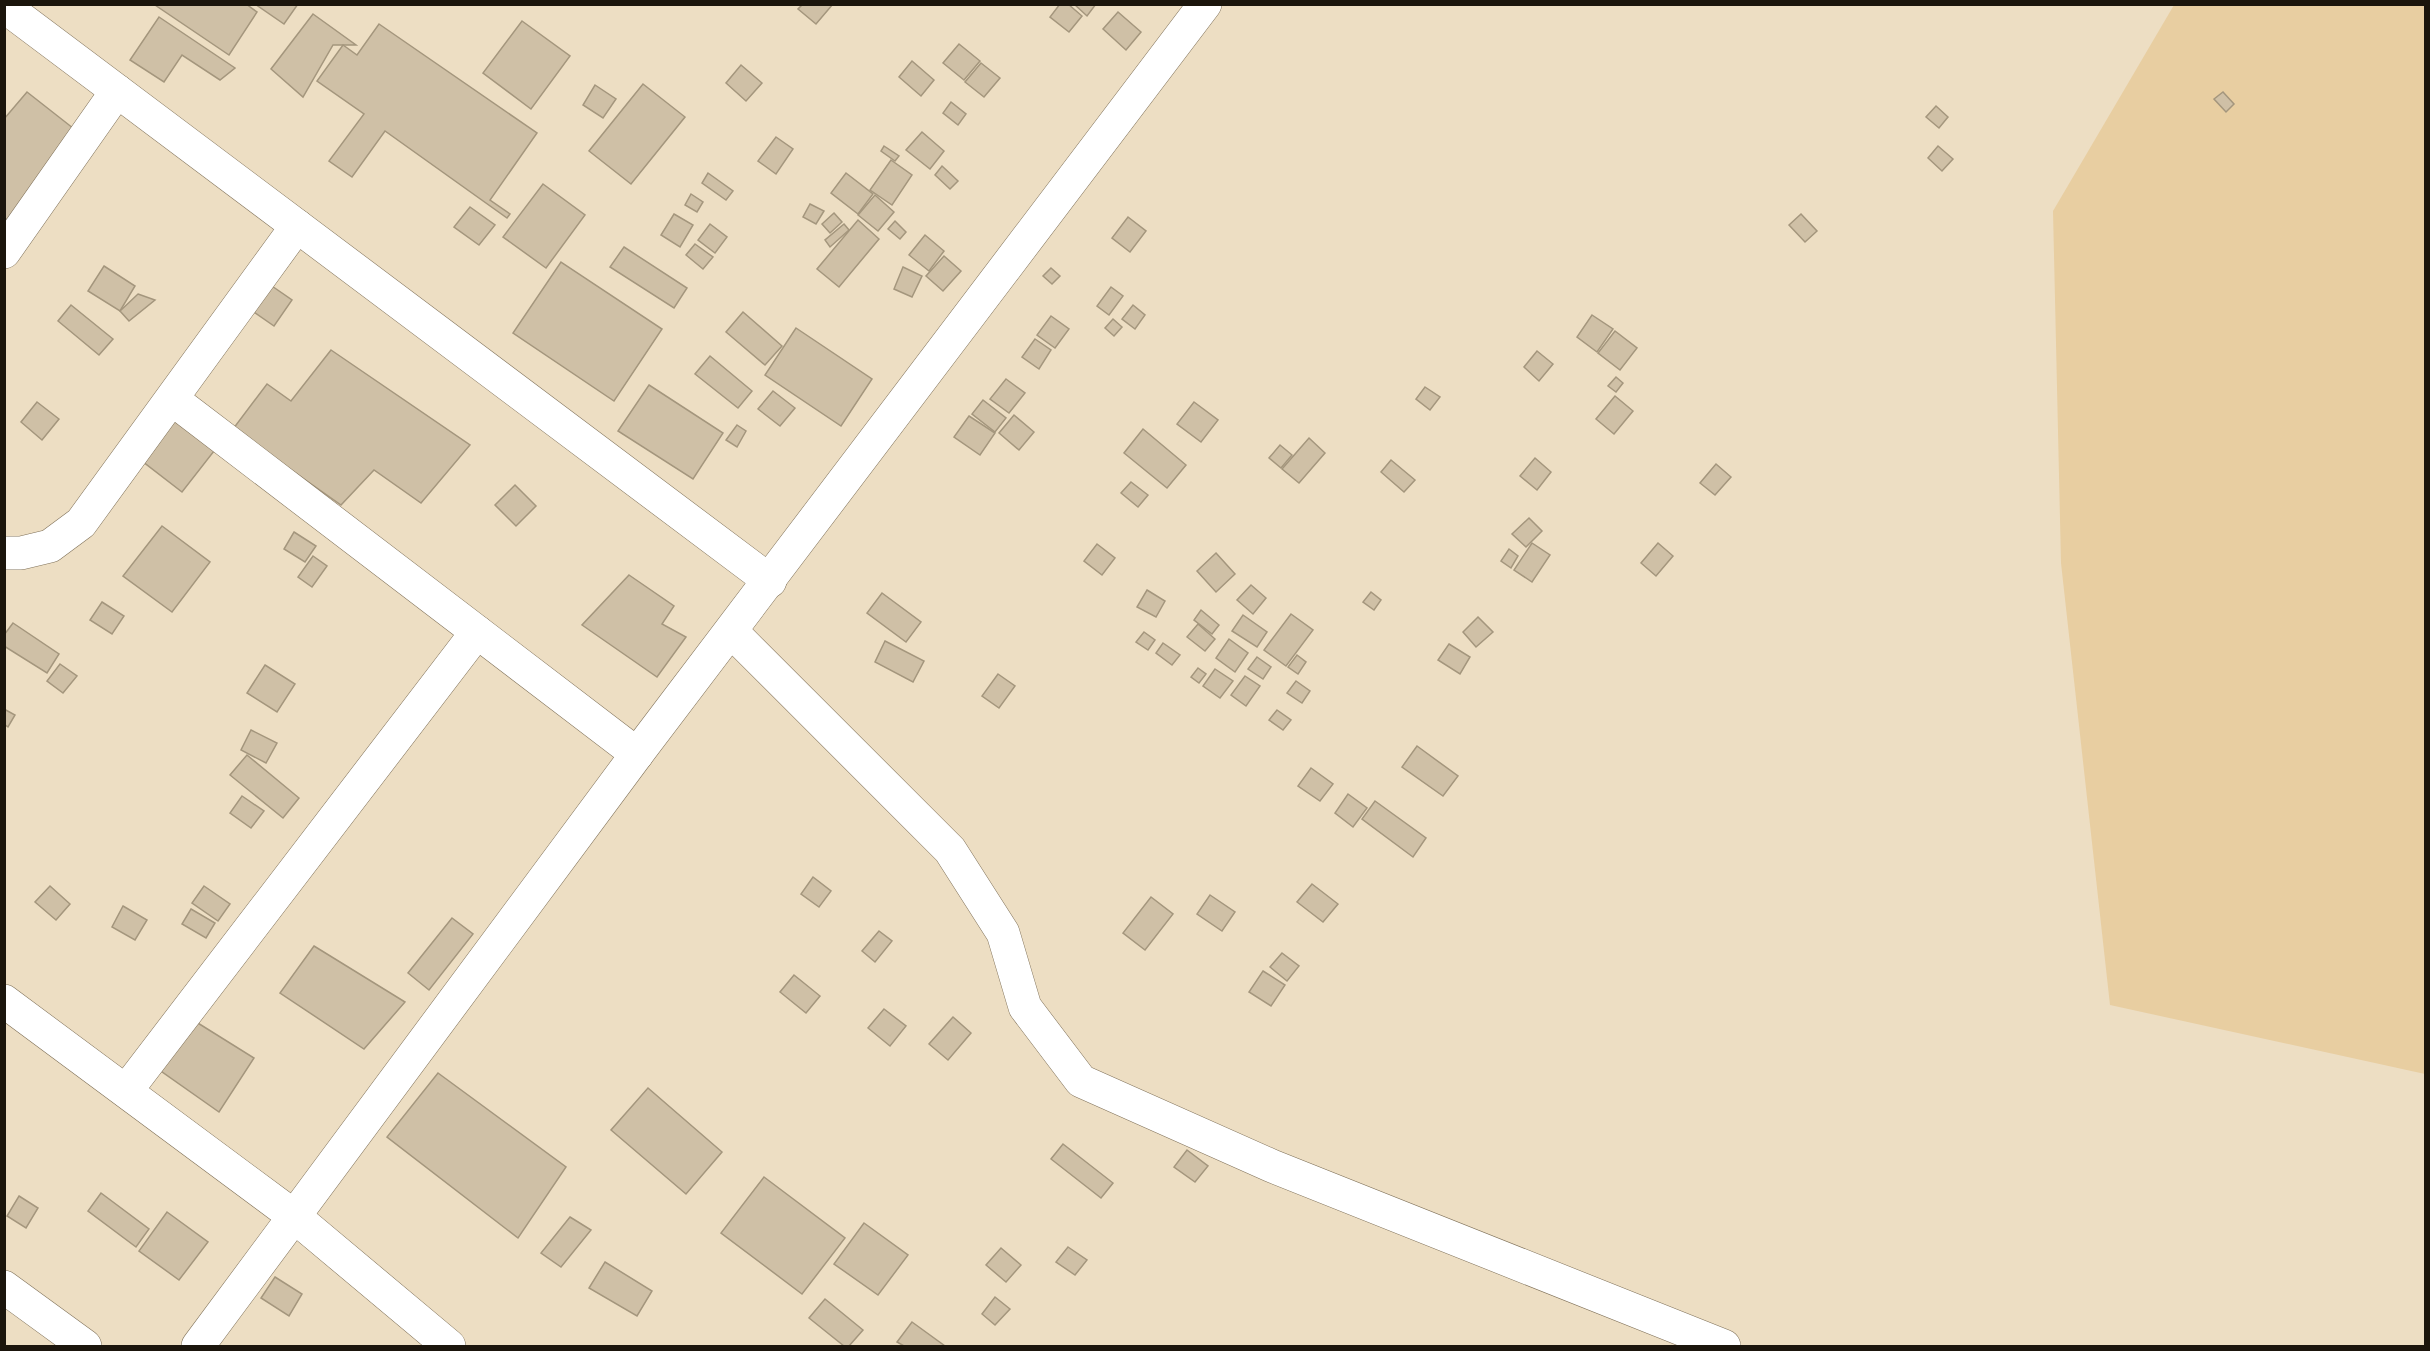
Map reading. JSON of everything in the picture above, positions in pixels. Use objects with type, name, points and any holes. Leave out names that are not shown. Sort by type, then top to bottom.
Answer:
[{"type":"street","points":[[198,1347],[638,754],[1205,4]]},
{"type":"street","points":[[4,6],[770,582]]},
{"type":"street","points":[[4,252],[117,91]]},
{"type":"street","points":[[4,554],[50,546],[81,523],[297,226]]},
{"type":"street","points":[[171,399],[638,754]]},
{"type":"street","points":[[126,1091],[477,632]]},
{"type":"street","points":[[732,632],[950,850],[1003,933],[1025,1007],[1081,1081],[1272,1166],[1724,1347]]},
{"type":"street","points":[[4,1001],[295,1217],[450,1347]]},
{"type":"street","points":[[4,1287],[85,1347]]},
{"type":"shaded area","points":[[2174,5],[2425,5],[2425,1074],[2110,1005],[2061,563],[2053,211]]},
{"type":"building","points":[[246,4],[257,12],[229,55],[155,5]]},
{"type":"building","points":[[255,4],[298,4],[284,24]]},
{"type":"building","points":[[803,4],[833,4],[816,24],[798,9]]},
{"type":"building","points":[[1060,4],[1068,4],[1082,16],[1069,32],[1050,17]]},
{"type":"building","points":[[1074,4],[1096,4],[1087,16]]},
{"type":"building","points":[[1118,12],[1141,32],[1126,50],[1103,29]]},
{"type":"building","points":[[313,14],[356,45],[333,45],[303,97],[271,69]]},
{"type":"building","points":[[159,17],[235,68],[220,80],[182,55],[164,82],[130,60]]},
{"type":"building","points":[[522,21],[570,56],[531,109],[483,73]]},
{"type":"building","points":[[379,24],[537,133],[490,200],[510,214],[507,218],[385,131],[352,177],[329,161],[364,114],[317,81],[343,45],[357,55]]},
{"type":"building","points":[[959,44],[980,61],[964,80],[943,63]]},
{"type":"building","points":[[912,61],[934,80],[921,96],[899,77]]},
{"type":"building","points":[[981,63],[1000,78],[984,97],[965,82]]},
{"type":"building","points":[[741,65],[762,83],[746,101],[726,83]]},
{"type":"building","points":[[643,84],[685,117],[631,184],[589,151]]},
{"type":"building","points":[[595,85],[616,99],[603,118],[583,105]]},
{"type":"building","points":[[27,92],[78,132],[8,220],[4,218],[4,119]]},
{"type":"building","points":[[2223,92],[2234,104],[2226,112],[2214,99]]},
{"type":"building","points":[[951,102],[966,114],[958,125],[943,113]]},
{"type":"building","points":[[1936,106],[1948,117],[1939,128],[1926,117]]},
{"type":"building","points":[[922,132],[944,151],[930,169],[906,150]]},
{"type":"building","points":[[776,137],[793,149],[776,174],[758,161]]},
{"type":"building","points":[[884,146],[899,156],[895,161],[881,151]]},
{"type":"building","points":[[1938,146],[1953,159],[1942,171],[1928,158]]},
{"type":"building","points":[[891,160],[912,175],[892,205],[870,190]]},
{"type":"building","points":[[942,166],[958,181],[950,189],[935,175]]},
{"type":"building","points":[[708,173],[733,191],[726,200],[702,183]]},
{"type":"building","points":[[846,173],[873,194],[858,214],[831,193]]},
{"type":"building","points":[[543,184],[585,215],[546,268],[503,237]]},
{"type":"building","points":[[691,194],[703,202],[697,212],[685,205]]},
{"type":"building","points":[[875,195],[894,212],[878,231],[858,215]]},
{"type":"building","points":[[810,204],[824,211],[816,224],[803,217]]},
{"type":"building","points":[[470,207],[495,225],[479,245],[454,227]]},
{"type":"building","points":[[834,213],[842,222],[830,233],[822,224]]},
{"type":"building","points":[[674,214],[693,225],[680,247],[661,235]]},
{"type":"building","points":[[1801,214],[1817,231],[1805,242],[1789,225]]},
{"type":"building","points":[[1128,217],[1146,231],[1130,252],[1112,238]]},
{"type":"building","points":[[858,220],[879,239],[839,287],[817,269]]},
{"type":"building","points":[[895,221],[906,232],[900,239],[888,229]]},
{"type":"building","points":[[710,224],[727,237],[715,253],[698,240]]},
{"type":"building","points":[[844,224],[849,230],[830,247],[825,240]]},
{"type":"building","points":[[925,235],[944,251],[929,271],[909,255]]},
{"type":"building","points":[[695,244],[713,257],[703,269],[686,255]]},
{"type":"building","points":[[624,247],[687,288],[674,308],[610,267]]},
{"type":"building","points":[[944,256],[961,271],[943,291],[926,276]]},
{"type":"building","points":[[561,262],[662,329],[614,401],[513,333]]},
{"type":"building","points":[[104,266],[135,286],[120,311],[88,291]]},
{"type":"building","points":[[903,267],[922,276],[912,297],[894,289]]},
{"type":"building","points":[[1051,268],[1060,276],[1052,284],[1043,276]]},
{"type":"building","points":[[269,284],[292,300],[274,326],[251,310]]},
{"type":"building","points":[[1111,287],[1123,296],[1109,315],[1097,306]]},
{"type":"building","points":[[138,294],[155,300],[129,321],[120,311]]},
{"type":"building","points":[[71,305],[113,339],[99,355],[58,321]]},
{"type":"building","points":[[1133,305],[1145,315],[1135,329],[1122,319]]},
{"type":"building","points":[[743,312],[782,346],[765,365],[726,332]]},
{"type":"building","points":[[1592,315],[1613,329],[1597,352],[1577,337]]},
{"type":"building","points":[[1051,316],[1069,329],[1055,348],[1037,335]]},
{"type":"building","points":[[1113,319],[1122,327],[1114,336],[1105,328]]},
{"type":"building","points":[[796,328],[872,379],[841,426],[765,375]]},
{"type":"building","points":[[1615,331],[1637,348],[1620,370],[1598,353]]},
{"type":"building","points":[[1035,339],[1051,350],[1039,369],[1022,357]]},
{"type":"building","points":[[331,350],[470,445],[421,503],[374,470],[341,505],[233,429],[267,384],[291,401]]},
{"type":"building","points":[[1537,351],[1553,364],[1539,381],[1524,367]]},
{"type":"building","points":[[710,356],[752,391],[738,408],[695,374]]},
{"type":"building","points":[[1616,377],[1623,383],[1616,392],[1608,386]]},
{"type":"building","points":[[1006,379],[1025,393],[1009,413],[990,399]]},
{"type":"building","points":[[649,385],[723,433],[693,479],[618,431]]},
{"type":"building","points":[[1425,387],[1440,397],[1430,410],[1416,399]]},
{"type":"building","points":[[773,391],[795,408],[780,426],[758,409]]},
{"type":"building","points":[[1615,396],[1633,411],[1614,434],[1596,419]]},
{"type":"building","points":[[983,400],[1006,418],[995,432],[972,414]]},
{"type":"building","points":[[37,402],[59,419],[42,440],[21,422]]},
{"type":"building","points":[[1194,402],[1218,420],[1201,442],[1177,424]]},
{"type":"building","points":[[178,415],[218,446],[182,492],[142,461]]},
{"type":"building","points":[[1014,415],[1034,432],[1019,450],[999,433]]},
{"type":"building","points":[[969,416],[995,433],[980,455],[954,437]]},
{"type":"building","points":[[737,425],[746,431],[737,447],[726,440]]},
{"type":"building","points":[[1143,429],[1186,465],[1167,488],[1124,453]]},
{"type":"building","points":[[1309,438],[1325,453],[1299,483],[1282,469]]},
{"type":"building","points":[[1280,445],[1292,455],[1281,468],[1269,458]]},
{"type":"building","points":[[1535,458],[1551,472],[1537,490],[1520,476]]},
{"type":"building","points":[[1391,460],[1415,480],[1404,492],[1381,472]]},
{"type":"building","points":[[1716,464],[1731,477],[1715,495],[1700,483]]},
{"type":"building","points":[[1131,482],[1148,495],[1138,507],[1121,493]]},
{"type":"building","points":[[515,485],[536,506],[516,526],[495,505]]},
{"type":"building","points":[[1529,518],[1542,531],[1526,547],[1512,534]]},
{"type":"building","points":[[162,526],[210,562],[172,612],[123,576]]},
{"type":"building","points":[[294,532],[316,546],[305,562],[284,549]]},
{"type":"building","points":[[1532,543],[1550,555],[1532,582],[1514,570]]},
{"type":"building","points":[[1658,543],[1673,556],[1656,576],[1641,563]]},
{"type":"building","points":[[1097,544],[1115,558],[1102,575],[1084,561]]},
{"type":"building","points":[[1509,549],[1518,556],[1511,568],[1501,561]]},
{"type":"building","points":[[1216,553],[1235,574],[1216,592],[1197,571]]},
{"type":"building","points":[[313,556],[327,566],[312,587],[298,577]]},
{"type":"building","points":[[629,575],[674,606],[662,624],[686,637],[657,677],[582,625]]},
{"type":"building","points":[[1251,585],[1266,598],[1253,614],[1237,600]]},
{"type":"building","points":[[1147,590],[1165,601],[1156,617],[1137,607]]},
{"type":"building","points":[[1371,592],[1381,600],[1374,610],[1363,602]]},
{"type":"building","points":[[882,593],[921,622],[906,642],[867,613]]},
{"type":"building","points":[[102,602],[124,616],[112,634],[90,620]]},
{"type":"building","points":[[1201,610],[1219,625],[1212,634],[1194,620]]},
{"type":"building","points":[[1291,614],[1313,630],[1286,666],[1264,650]]},
{"type":"building","points":[[1243,615],[1267,632],[1257,647],[1232,631]]},
{"type":"building","points":[[1478,617],[1493,632],[1476,647],[1463,632]]},
{"type":"building","points":[[13,623],[59,654],[47,673],[4,646],[4,635]]},
{"type":"building","points":[[1198,624],[1215,639],[1205,651],[1187,637]]},
{"type":"building","points":[[1144,632],[1155,640],[1148,650],[1136,642]]},
{"type":"building","points":[[1229,639],[1248,653],[1235,672],[1216,658]]},
{"type":"building","points":[[885,641],[924,661],[913,682],[875,662]]},
{"type":"building","points":[[1163,643],[1180,655],[1172,665],[1156,653]]},
{"type":"building","points":[[1449,644],[1470,657],[1460,674],[1438,660]]},
{"type":"building","points":[[1297,655],[1306,662],[1298,674],[1288,667]]},
{"type":"building","points":[[1257,657],[1271,667],[1263,679],[1248,669]]},
{"type":"building","points":[[60,664],[77,676],[63,693],[47,681]]},
{"type":"building","points":[[265,665],[295,684],[277,712],[247,693]]},
{"type":"building","points":[[1198,668],[1206,674],[1199,683],[1191,677]]},
{"type":"building","points":[[1215,669],[1233,681],[1220,698],[1203,686]]},
{"type":"building","points":[[998,674],[1015,686],[999,708],[982,696]]},
{"type":"building","points":[[1245,676],[1260,686],[1246,706],[1231,695]]},
{"type":"building","points":[[1296,681],[1310,691],[1302,703],[1287,693]]},
{"type":"building","points":[[4,709],[15,715],[8,727],[4,724]]},
{"type":"building","points":[[1277,710],[1291,720],[1283,730],[1269,720]]},
{"type":"building","points":[[251,730],[277,743],[266,763],[241,750]]},
{"type":"building","points":[[1417,746],[1458,776],[1443,796],[1402,767]]},
{"type":"building","points":[[247,755],[299,798],[283,818],[230,775]]},
{"type":"building","points":[[1311,768],[1333,784],[1320,801],[1298,786]]},
{"type":"building","points":[[1348,794],[1367,808],[1353,827],[1335,813]]},
{"type":"building","points":[[242,796],[264,811],[251,828],[230,813]]},
{"type":"building","points":[[1375,801],[1426,838],[1413,857],[1362,819]]},
{"type":"building","points":[[813,877],[831,891],[819,907],[801,894]]},
{"type":"building","points":[[1312,884],[1338,904],[1323,922],[1297,902]]},
{"type":"building","points":[[50,886],[70,904],[56,920],[35,902]]},
{"type":"building","points":[[204,886],[230,904],[218,921],[192,903]]},
{"type":"building","points":[[1210,895],[1235,912],[1222,931],[1197,914]]},
{"type":"building","points":[[1151,897],[1173,914],[1145,950],[1123,933]]},
{"type":"building","points":[[123,906],[147,920],[135,940],[112,927]]},
{"type":"building","points":[[191,909],[215,923],[206,938],[182,924]]},
{"type":"building","points":[[452,918],[473,934],[429,990],[408,973]]},
{"type":"building","points":[[879,931],[892,941],[875,962],[862,951]]},
{"type":"building","points":[[314,946],[405,1002],[364,1049],[280,993]]},
{"type":"building","points":[[1282,953],[1299,966],[1287,981],[1270,967]]},
{"type":"building","points":[[1263,971],[1285,985],[1271,1006],[1249,992]]},
{"type":"building","points":[[794,975],[820,996],[806,1013],[780,992]]},
{"type":"building","points":[[884,1009],[906,1026],[890,1046],[868,1028]]},
{"type":"building","points":[[953,1017],[971,1033],[948,1060],[929,1044]]},
{"type":"building","points":[[193,1020],[254,1058],[219,1112],[158,1069]]},
{"type":"building","points":[[438,1073],[566,1167],[518,1238],[387,1137]]},
{"type":"building","points":[[648,1088],[722,1152],[686,1194],[611,1130]]},
{"type":"building","points":[[1063,1144],[1113,1183],[1101,1198],[1051,1159]]},
{"type":"building","points":[[1187,1150],[1208,1166],[1195,1182],[1174,1167]]},
{"type":"building","points":[[764,1177],[845,1238],[802,1294],[721,1233]]},
{"type":"building","points":[[101,1193],[149,1229],[136,1247],[88,1211]]},
{"type":"building","points":[[19,1196],[38,1208],[26,1228],[7,1216]]},
{"type":"building","points":[[167,1212],[208,1242],[179,1280],[139,1251]]},
{"type":"building","points":[[570,1217],[591,1230],[561,1267],[541,1253]]},
{"type":"building","points":[[864,1223],[908,1255],[878,1295],[834,1264]]},
{"type":"building","points":[[1068,1247],[1087,1260],[1075,1275],[1056,1262]]},
{"type":"building","points":[[1001,1248],[1021,1265],[1006,1282],[986,1265]]},
{"type":"building","points":[[605,1262],[652,1291],[637,1316],[589,1288]]},
{"type":"building","points":[[275,1277],[302,1294],[289,1316],[261,1298]]},
{"type":"building","points":[[995,1297],[1010,1309],[995,1325],[982,1314]]},
{"type":"building","points":[[825,1299],[863,1330],[849,1346],[844,1346],[809,1318]]},
{"type":"building","points":[[912,1322],[945,1346],[904,1346],[897,1342]]}]
